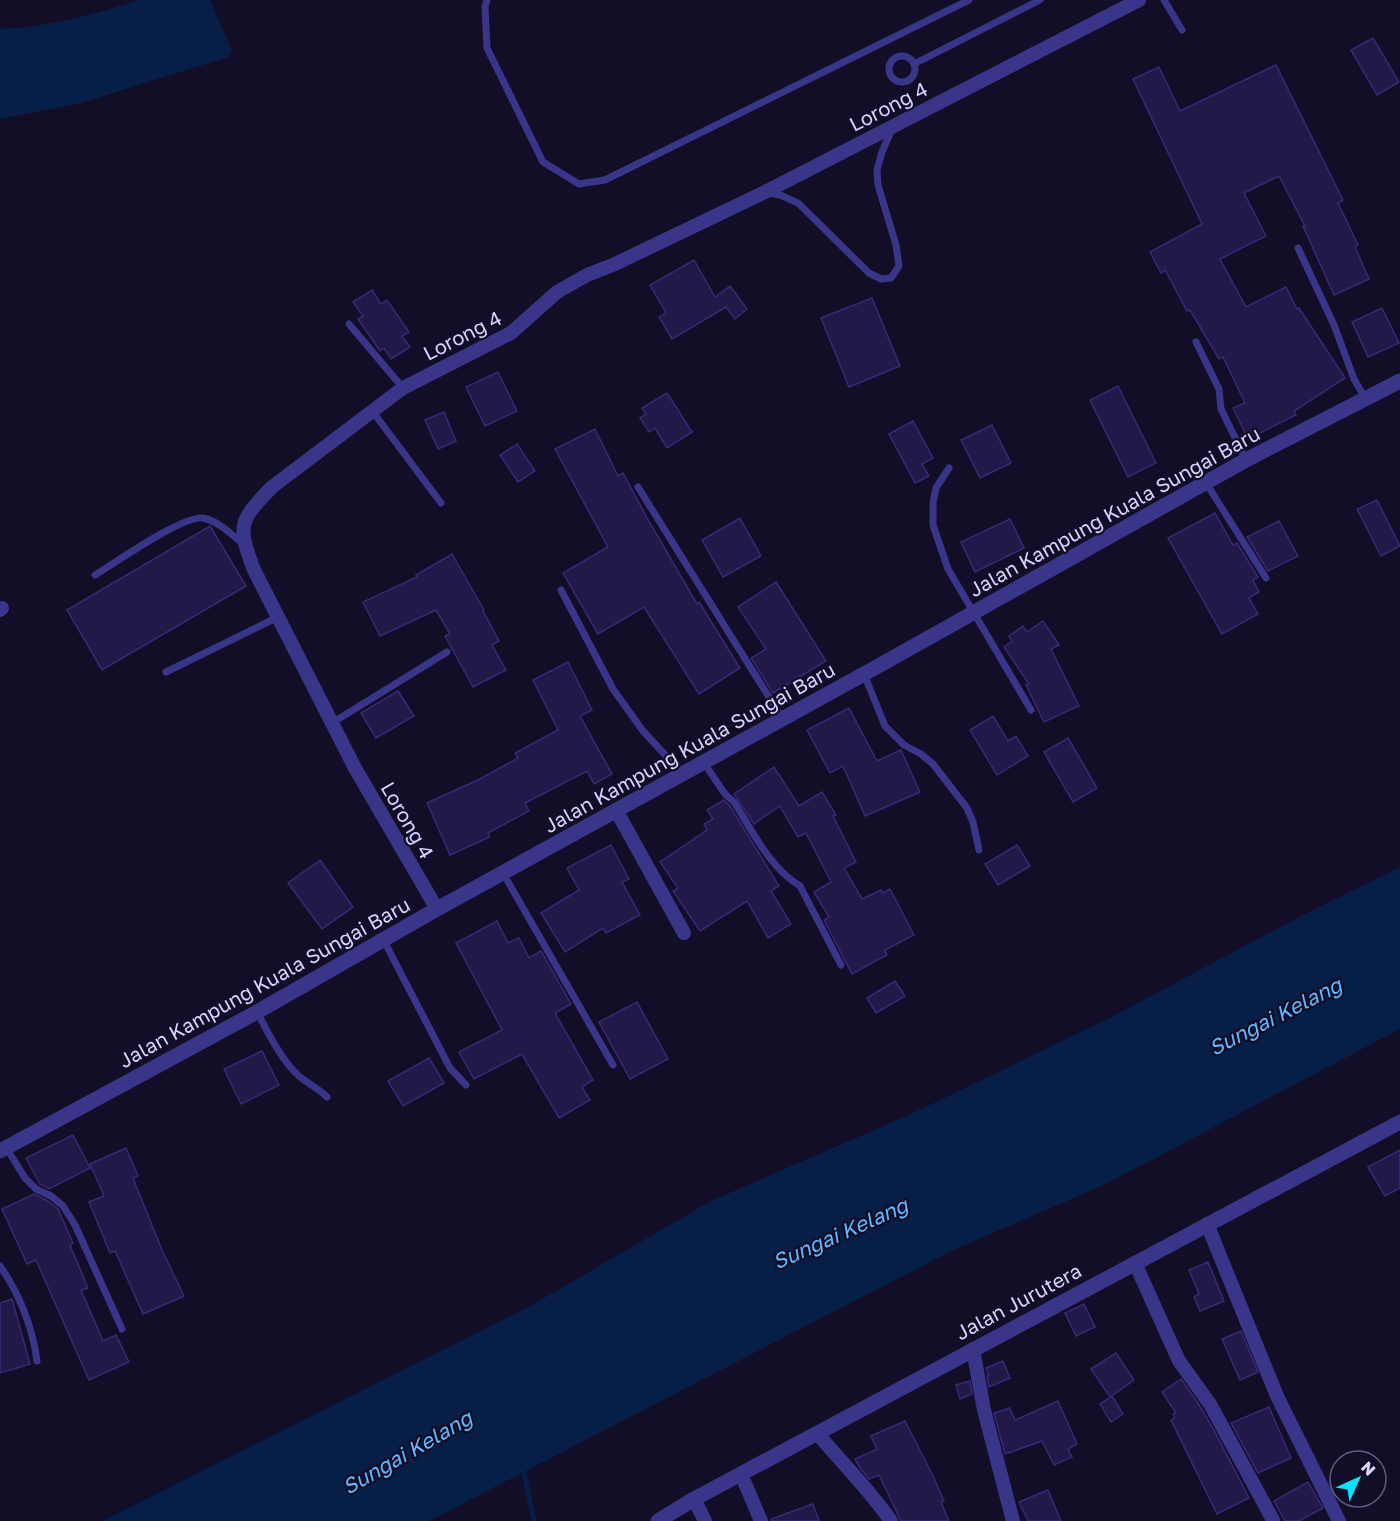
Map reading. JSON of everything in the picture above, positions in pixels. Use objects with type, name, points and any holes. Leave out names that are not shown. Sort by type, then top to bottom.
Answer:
[{"type":"street","name":"Lorong 4","points":[[437,909],[355,768],[254,570],[245,545],[243,523],[253,507],[272,487],[403,388],[512,333],[557,292],[587,275],[615,264],[765,192],[1139,0]]},
{"type":"street","name":"Jalan Kampung Kuala Sungai Baru","points":[[4,1150],[1246,460],[1400,381]]},
{"type":"street","points":[[616,810],[684,933]]},
{"type":"street","name":"Jalan Jurutera","points":[[658,1521],[694,1499],[1400,1122]]},
{"type":"street","points":[[1207,1224],[1277,1396],[1339,1521]]},
{"type":"street","points":[[1135,1263],[1179,1361],[1210,1404],[1273,1520]]},
{"type":"street","points":[[973,1349],[984,1410],[1013,1521]]},
{"type":"street","points":[[817,1433],[843,1464],[874,1495],[891,1521]]},
{"type":"street","points":[[741,1474],[762,1521]]},
{"type":"street","points":[[694,1499],[705,1521]]},
{"type":"lane","points":[[487,0],[485,7],[487,48],[543,162],[579,184],[605,180],[969,0]]},
{"type":"lane","points":[[914,64],[1040,0]]},
{"type":"lane","points":[[1164,0],[1182,30]]},
{"type":"lane","points":[[765,192],[780,195],[798,203],[869,273],[881,279],[891,278],[899,266],[896,245],[878,185],[877,170],[882,152],[895,124]]},
{"type":"lane","points":[[1299,248],[1338,333],[1354,379],[1365,398]]},
{"type":"lane","points":[[349,324],[403,388]]},
{"type":"lane","points":[[1196,342],[1219,389],[1221,409],[1246,460]]},
{"type":"lane","points":[[373,412],[441,503]]},
{"type":"lane","points":[[949,468],[936,488],[933,525],[948,569],[1031,710]]},
{"type":"lane","points":[[1206,483],[1266,578]]},
{"type":"lane","points":[[638,487],[782,718]]},
{"type":"lane","points":[[95,575],[179,524],[196,518],[206,519],[223,528],[245,545]]},
{"type":"lane","points":[[561,590],[613,689],[644,731],[683,774]]},
{"type":"lane","points":[[166,672],[278,617]]},
{"type":"lane","points":[[332,723],[447,652]]},
{"type":"lane","points":[[864,674],[885,726],[904,744],[933,764],[967,808],[973,822],[979,850]]},
{"type":"lane","points":[[704,762],[725,794],[734,802],[777,868],[788,879],[800,886],[841,965]]},
{"type":"lane","points":[[503,873],[613,1065]]},
{"type":"lane","points":[[383,939],[450,1068],[466,1085]]},
{"type":"lane","points":[[257,1011],[278,1049],[300,1077],[315,1085],[327,1097]]},
{"type":"lane","points":[[4,1150],[36,1189],[51,1196],[63,1206],[75,1226],[122,1329]]},
{"type":"lane","points":[[0,1266],[19,1301],[35,1342],[37,1361]]},
{"type":"water","points":[[139,0],[210,0],[232,50],[228,57],[78,104],[0,119],[0,29],[35,26],[70,19]]},
{"type":"water","name":"Sungai Kelang","points":[[1400,867],[1400,1029],[1104,1185],[951,1251],[429,1521],[103,1521],[530,1306],[711,1201],[911,1114],[1110,1018],[1295,919]]},
{"type":"building","points":[[1373,38],[1399,82],[1377,95],[1351,50]]},
{"type":"building","points":[[1276,65],[1343,200],[1338,203],[1358,245],[1355,247],[1369,279],[1334,295],[1303,226],[1305,226],[1279,176],[1244,193],[1266,236],[1220,259],[1246,307],[1286,287],[1297,309],[1299,308],[1345,378],[1294,411],[1296,415],[1248,439],[1233,408],[1245,403],[1223,357],[1219,359],[1190,310],[1187,311],[1165,270],[1161,273],[1150,252],[1202,224],[1133,79],[1159,67],[1180,111]]},
{"type":"building","points":[[694,260],[715,297],[730,286],[747,309],[735,319],[726,307],[672,339],[659,317],[666,313],[650,285]]},
{"type":"building","points":[[372,290],[381,304],[387,300],[409,332],[402,336],[410,347],[391,359],[384,348],[380,351],[358,319],[363,316],[353,302]]},
{"type":"building","points":[[872,298],[900,366],[849,387],[821,318]]},
{"type":"building","points":[[1382,308],[1399,343],[1368,357],[1352,322]]},
{"type":"building","points":[[498,372],[517,411],[485,426],[466,387]]},
{"type":"building","points":[[1118,386],[1156,463],[1128,477],[1090,400]]},
{"type":"building","points":[[667,393],[692,432],[667,448],[655,428],[649,432],[640,418],[646,414],[642,408]]},
{"type":"building","points":[[444,412],[456,441],[438,449],[425,420]]},
{"type":"building","points":[[913,421],[933,458],[922,464],[929,476],[915,483],[889,434]]},
{"type":"building","points":[[992,425],[1011,463],[980,478],[961,440]]},
{"type":"building","points":[[595,429],[618,476],[623,473],[697,604],[699,602],[740,668],[699,694],[644,607],[598,634],[563,573],[608,547],[555,449]]},
{"type":"building","points":[[517,444],[535,471],[518,482],[500,455]]},
{"type":"building","points":[[1377,500],[1400,546],[1381,556],[1357,509]]},
{"type":"building","points":[[1215,513],[1233,545],[1237,543],[1258,577],[1253,580],[1259,592],[1249,598],[1258,614],[1222,634],[1168,538]]},
{"type":"building","points":[[740,518],[761,556],[723,577],[702,540]]},
{"type":"building","points":[[1010,519],[1024,548],[975,572],[961,542]]},
{"type":"building","points":[[1279,521],[1298,556],[1268,571],[1247,537]]},
{"type":"building","points":[[210,526],[246,586],[102,670],[67,610]]},
{"type":"building","points":[[452,554],[499,641],[492,645],[506,670],[473,687],[445,636],[450,634],[436,610],[380,636],[363,602],[417,577],[416,575]]},
{"type":"building","points":[[776,582],[826,661],[773,693],[751,658],[766,649],[738,607]]},
{"type":"building","points":[[1043,621],[1059,645],[1051,649],[1079,706],[1044,722],[1026,685],[1029,684],[1004,647],[1012,641],[1009,636],[1023,626],[1027,632]]},
{"type":"building","points":[[568,662],[592,710],[580,716],[612,774],[594,784],[587,771],[525,803],[529,811],[488,833],[490,837],[450,855],[427,803],[478,780],[518,758],[515,753],[558,730],[533,680]]},
{"type":"building","points":[[398,691],[414,716],[376,738],[361,713]]},
{"type":"building","points":[[849,708],[877,761],[901,750],[920,792],[865,816],[843,766],[830,773],[807,730]]},
{"type":"building","points":[[993,716],[1008,741],[1016,736],[1028,756],[997,775],[970,730]]},
{"type":"building","points":[[1068,738],[1097,788],[1073,802],[1044,752]]},
{"type":"building","points":[[774,767],[799,806],[822,792],[836,815],[833,816],[856,862],[844,868],[862,899],[881,890],[883,893],[890,889],[914,935],[885,950],[887,955],[852,974],[824,920],[829,917],[814,892],[831,882],[806,833],[798,837],[780,806],[754,824],[734,794]]},
{"type":"building","points":[[724,800],[730,806],[779,886],[771,891],[791,924],[768,938],[747,901],[700,931],[673,891],[678,888],[660,862],[707,830],[704,824],[713,819],[707,810]]},
{"type":"building","points":[[611,845],[629,879],[622,882],[640,915],[606,933],[603,928],[565,952],[541,913],[579,890],[567,868]]},
{"type":"building","points":[[1017,845],[1030,866],[998,885],[985,864]]},
{"type":"building","points":[[320,860],[353,907],[322,929],[288,883]]},
{"type":"building","points":[[497,921],[508,943],[519,938],[529,958],[541,951],[571,1004],[555,1013],[593,1080],[582,1087],[590,1100],[559,1118],[522,1054],[474,1079],[459,1052],[502,1030],[456,943]]},
{"type":"building","points":[[895,981],[905,996],[876,1013],[867,998]]},
{"type":"building","points":[[637,1002],[668,1059],[630,1079],[599,1022]]},
{"type":"building","points":[[262,1051],[279,1085],[241,1104],[224,1069]]},
{"type":"building","points":[[429,1058],[444,1083],[403,1106],[388,1081]]},
{"type":"building","points":[[73,1135],[90,1168],[49,1189],[40,1184],[26,1158]]},
{"type":"building","points":[[126,1148],[138,1176],[133,1178],[162,1250],[184,1296],[143,1314],[115,1251],[110,1253],[89,1202],[104,1196],[90,1164]]},
{"type":"building","points":[[1400,1150],[1400,1188],[1385,1196],[1368,1167]]},
{"type":"building","points":[[34,1194],[58,1209],[73,1243],[70,1245],[88,1288],[81,1290],[103,1341],[116,1335],[129,1362],[89,1380],[36,1260],[27,1264],[2,1209]]},
{"type":"building","points":[[1208,1262],[1224,1301],[1200,1311],[1194,1297],[1199,1294],[1189,1270]]},
{"type":"building","points":[[12,1299],[30,1364],[0,1373],[0,1303]]},
{"type":"building","points":[[1084,1304],[1095,1327],[1076,1336],[1065,1313]]},
{"type":"building","points":[[1241,1331],[1258,1372],[1240,1380],[1222,1339]]},
{"type":"building","points":[[1116,1353],[1134,1380],[1110,1397],[1091,1369]]},
{"type":"building","points":[[1003,1361],[1010,1378],[989,1387],[986,1368]]},
{"type":"building","points":[[1181,1379],[1214,1430],[1249,1498],[1217,1514],[1171,1420],[1175,1418],[1173,1414],[1176,1413],[1162,1392]]},
{"type":"building","points":[[970,1381],[972,1394],[960,1399],[956,1385]]},
{"type":"building","points":[[1112,1396],[1123,1414],[1111,1422],[1100,1404]]},
{"type":"building","points":[[1058,1401],[1077,1444],[1068,1449],[1072,1457],[1054,1465],[1042,1441],[1005,1454],[994,1413],[1010,1408],[1015,1420]]},
{"type":"building","points":[[1269,1407],[1291,1458],[1258,1473],[1231,1423]]},
{"type":"building","points":[[905,1421],[944,1501],[941,1502],[949,1521],[901,1521],[879,1475],[869,1479],[855,1459],[877,1449],[871,1436]]},
{"type":"building","points":[[1308,1482],[1323,1508],[1299,1521],[1285,1521],[1274,1501]]},
{"type":"building","points":[[1048,1490],[1061,1521],[1028,1521],[1019,1502]]},
{"type":"building","points":[[813,1504],[819,1521],[771,1521],[771,1519]]},
{"type":"waterway","points":[[519,1469],[524,1472],[534,1521]]}]
